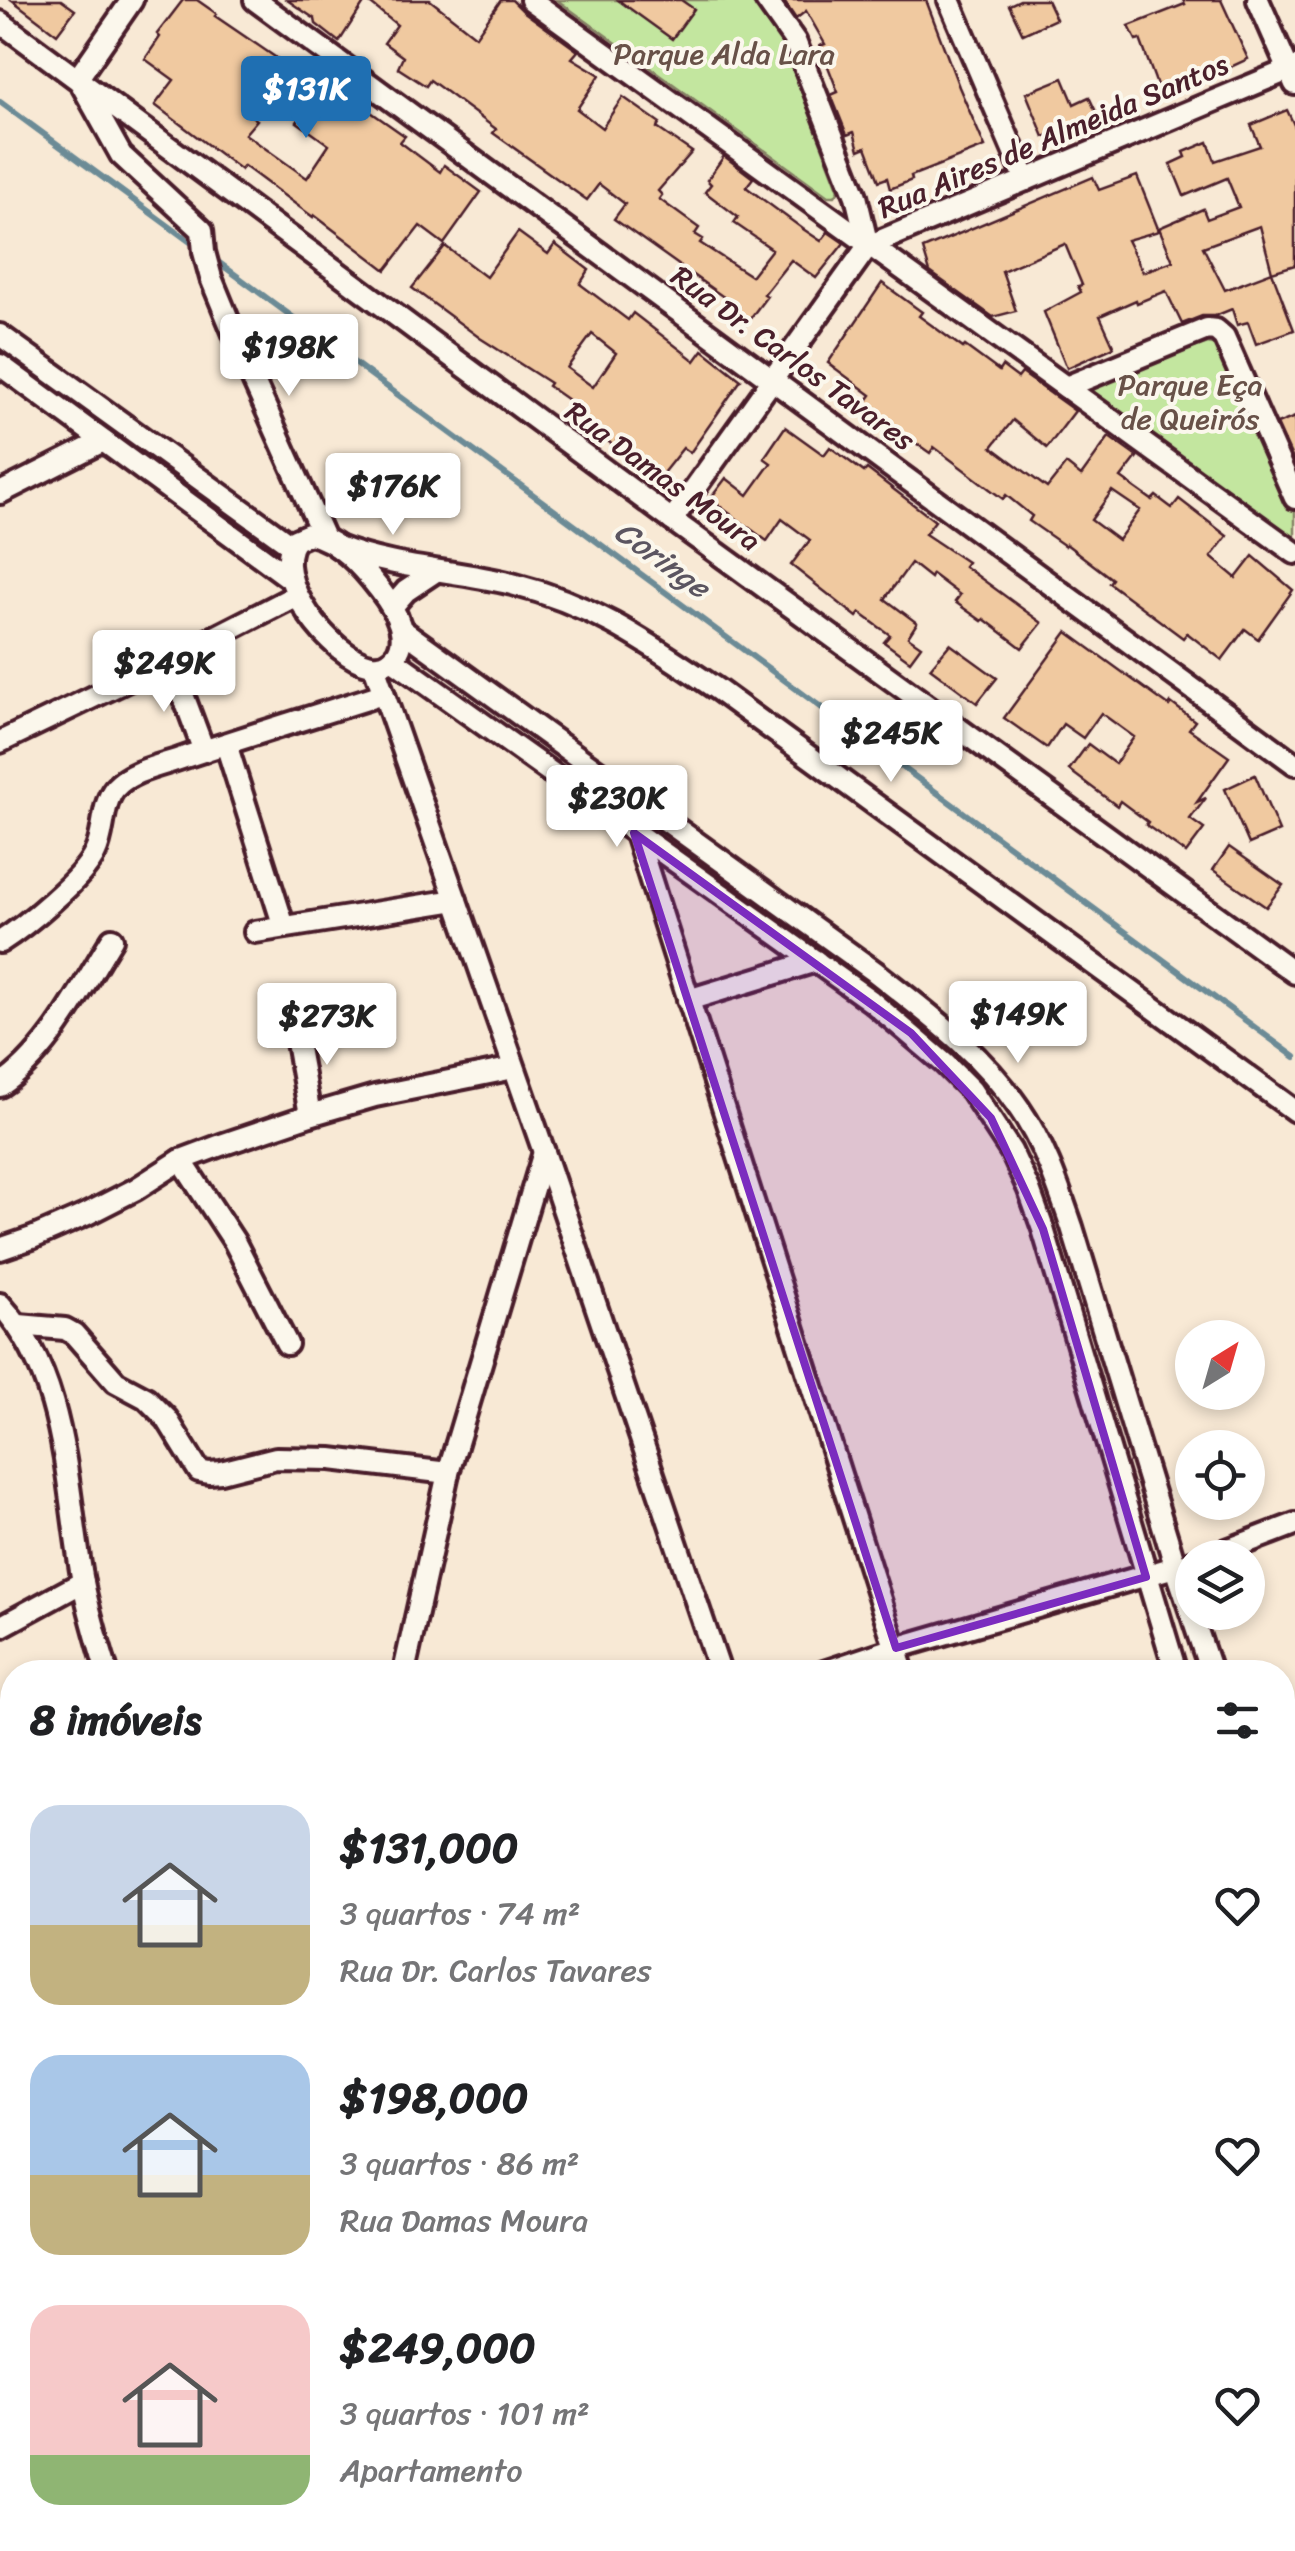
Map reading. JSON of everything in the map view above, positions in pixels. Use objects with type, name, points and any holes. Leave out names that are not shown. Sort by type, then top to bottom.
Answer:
[{"type":"street","points":[[132,0],[78,78],[122,155],[202,230],[211,278],[250,374],[331,543],[370,577],[392,607],[401,629],[402,644],[383,662],[384,694],[716,1660]]},
{"type":"street","name":"Rua Dr. Carlos Tavares","points":[[255,0],[1295,764]]},
{"type":"street","points":[[531,0],[1295,553]]},
{"type":"street","points":[[766,0],[796,41],[856,196],[868,246]]},
{"type":"street","points":[[949,0],[1026,180]]},
{"type":"street","points":[[1258,0],[1293,73]]},
{"type":"street","name":"Rua Damas Moura","points":[[0,22],[672,520],[1295,973]]},
{"type":"street","name":"Rua Aires de Almeida Santos","points":[[672,520],[868,246],[1293,73]]},
{"type":"street","points":[[1066,387],[1207,330],[1216,330],[1224,337],[1295,498]]},
{"type":"street","points":[[0,334],[291,546]]},
{"type":"street","points":[[0,365],[294,587]]},
{"type":"street","points":[[0,493],[103,440]]},
{"type":"street","points":[[1172,1660],[1043,1229],[1011,1151],[970,1090],[911,1033],[634,832],[383,662],[349,655],[312,618],[294,587],[288,558],[291,546],[304,534],[376,560],[512,584],[594,612],[631,632],[718,690],[1295,1111]]},
{"type":"street","points":[[392,607],[406,591],[436,570]]},
{"type":"street","points":[[0,742],[170,660],[294,587]]},
{"type":"street","points":[[401,629],[874,971],[977,1057],[1019,1108],[1052,1172],[1175,1540]]},
{"type":"street","points":[[170,660],[204,751]]},
{"type":"street","points":[[0,942],[54,901],[91,862],[116,786],[139,773],[384,694]]},
{"type":"street","points":[[226,744],[284,927]]},
{"type":"street","points":[[635,798],[634,832],[900,1660]]},
{"type":"street","points":[[255,932],[456,900]]},
{"type":"street","points":[[0,1086],[44,1044],[112,940]]},
{"type":"street","points":[[688,1000],[816,961]]},
{"type":"street","points":[[295,1031],[310,1114]]},
{"type":"street","points":[[0,1248],[85,1215],[136,1190],[181,1160],[310,1114],[375,1096],[514,1068]]},
{"type":"street","points":[[407,1660],[448,1473],[544,1152]]},
{"type":"street","points":[[181,1160],[234,1242],[287,1344]]},
{"type":"street","points":[[0,1304],[32,1346],[48,1385],[83,1582],[103,1660]]},
{"type":"street","points":[[19,1325],[74,1334],[116,1382],[146,1398],[167,1419],[199,1471],[221,1472],[276,1458],[331,1459],[448,1473]]},
{"type":"street","points":[[1253,1540],[1295,1524]]},
{"type":"street","points":[[860,1660],[1175,1569]]},
{"type":"street","points":[[0,1628],[83,1582]]},
{"type":"street","points":[[1200,1630],[1208,1660]]},
{"type":"highlighted area","points":[[634,833],[911,1033],[991,1118],[1043,1229],[1146,1577],[896,1648]]},
{"type":"green space","name":"Parque Alda Lara","points":[[557,0],[752,0],[783,44],[839,190],[835,196],[828,196]]},
{"type":"green space","name":"Parque Eça de Queirós","points":[[1208,343],[1220,346],[1295,509],[1295,543],[1088,391],[1098,381]]},
{"type":"building","points":[[12,0],[61,0],[75,10],[57,34]]},
{"type":"building","points":[[183,0],[197,0],[278,59],[242,109],[257,120],[245,134],[307,178],[329,145],[297,122],[304,112],[292,103],[303,88],[314,97],[318,92],[350,114],[358,103],[405,136],[400,142],[440,172],[444,165],[481,192],[444,244],[420,226],[386,270],[155,105],[174,80],[145,59],[160,37],[157,34]]},
{"type":"building","points":[[287,0],[366,0],[339,42]]},
{"type":"building","points":[[366,0],[430,0],[476,36],[501,0],[512,0],[578,51],[572,58],[600,75],[577,109],[602,128],[623,97],[660,123],[657,128],[692,152],[658,191],[662,195],[659,199],[699,228],[695,234],[703,239],[700,243],[751,276],[772,249],[734,223],[738,217],[705,192],[711,184],[707,180],[724,156],[753,178],[746,187],[803,229],[821,241],[828,232],[844,243],[816,278],[791,260],[746,324],[734,315],[739,308],[614,219],[625,204],[599,184],[587,200],[493,133],[496,129],[430,80],[426,86],[398,68],[403,57],[384,43],[397,25]]},
{"type":"building","points":[[618,0],[681,0],[694,9],[672,39]]},
{"type":"building","points":[[783,0],[926,0],[985,147],[911,176],[912,180],[890,189],[887,178],[879,181],[866,147],[859,150],[854,132],[847,135],[831,95],[838,92],[820,46],[825,44],[806,11],[796,19]]},
{"type":"building","points":[[1020,0],[1047,0],[1056,19],[1023,34],[1009,5]]},
{"type":"building","points":[[1183,0],[1221,0],[1248,59],[1209,77],[1206,70],[1158,88],[1140,39],[1136,40],[1129,26],[1185,4]]},
{"type":"building","points":[[1063,78],[1074,104],[1089,97],[1098,116],[1044,137],[1026,93]]},
{"type":"building","points":[[1287,110],[1295,127],[1295,265],[1272,272],[1294,330],[1256,344],[1248,322],[1237,325],[1232,309],[1182,324],[1166,291],[1100,316],[1114,347],[1067,368],[1044,312],[1081,292],[1078,286],[1082,285],[1065,244],[1002,271],[1016,311],[993,317],[930,272],[923,249],[1093,177],[1099,190],[1137,176],[1159,231],[1127,240],[1143,272],[1173,261],[1159,228],[1203,209],[1207,219],[1239,207],[1227,178],[1184,196],[1171,164],[1186,157],[1184,152],[1208,142],[1215,161],[1260,146],[1251,125]],"holes":[[[1260,226],[1272,272],[1225,290],[1203,247]]]},
{"type":"building","points":[[518,232],[548,254],[555,244],[589,270],[580,284],[628,320],[633,313],[695,361],[703,350],[741,380],[690,453],[683,448],[659,478],[567,408],[571,402],[548,386],[550,383],[412,288],[445,246],[486,277]],"holes":[[[592,334],[616,353],[593,387],[567,368]]]},
{"type":"building","points":[[882,283],[963,348],[999,371],[1002,366],[1018,378],[1022,373],[1075,411],[1047,448],[1013,420],[992,447],[1047,488],[1066,464],[1081,476],[1109,437],[1137,457],[1121,478],[1152,500],[1156,496],[1172,508],[1179,499],[1227,536],[1211,557],[1236,578],[1253,556],[1293,590],[1258,639],[1245,629],[1222,660],[1187,633],[1183,638],[1109,583],[1112,579],[1029,521],[1032,516],[1006,495],[1003,499],[934,447],[930,453],[863,406],[871,395],[828,363]],"holes":[[[1112,491],[1140,510],[1118,540],[1091,520]]]},
{"type":"building","points":[[1295,417],[1295,464],[1277,424]]},
{"type":"building","points":[[785,427],[824,455],[830,447],[864,472],[867,469],[935,521],[925,534],[967,562],[964,566],[1042,623],[1022,648],[955,602],[960,595],[911,563],[885,599],[917,623],[908,637],[921,646],[910,661],[884,642],[890,635],[860,613],[857,617],[791,565],[810,540],[782,519],[767,541],[710,499],[726,478],[748,495],[771,463],[764,458]]},
{"type":"building","points":[[1067,632],[1195,721],[1189,729],[1229,757],[1197,802],[1206,798],[1190,819],[1204,829],[1186,853],[1120,801],[1117,806],[1069,770],[1088,744],[1115,764],[1134,737],[1101,713],[1083,738],[1063,724],[1047,748],[1004,718]]},
{"type":"building","points":[[950,644],[997,678],[977,703],[930,668]]},
{"type":"building","points":[[1255,775],[1279,831],[1249,844],[1225,789]]},
{"type":"building","points":[[1229,847],[1283,885],[1266,907],[1213,870]]},
{"type":"waterway","name":"Coringe","points":[[0,102],[200,249]]},
{"type":"waterway","name":"Coringe","points":[[214,259],[1295,1057]]}]
